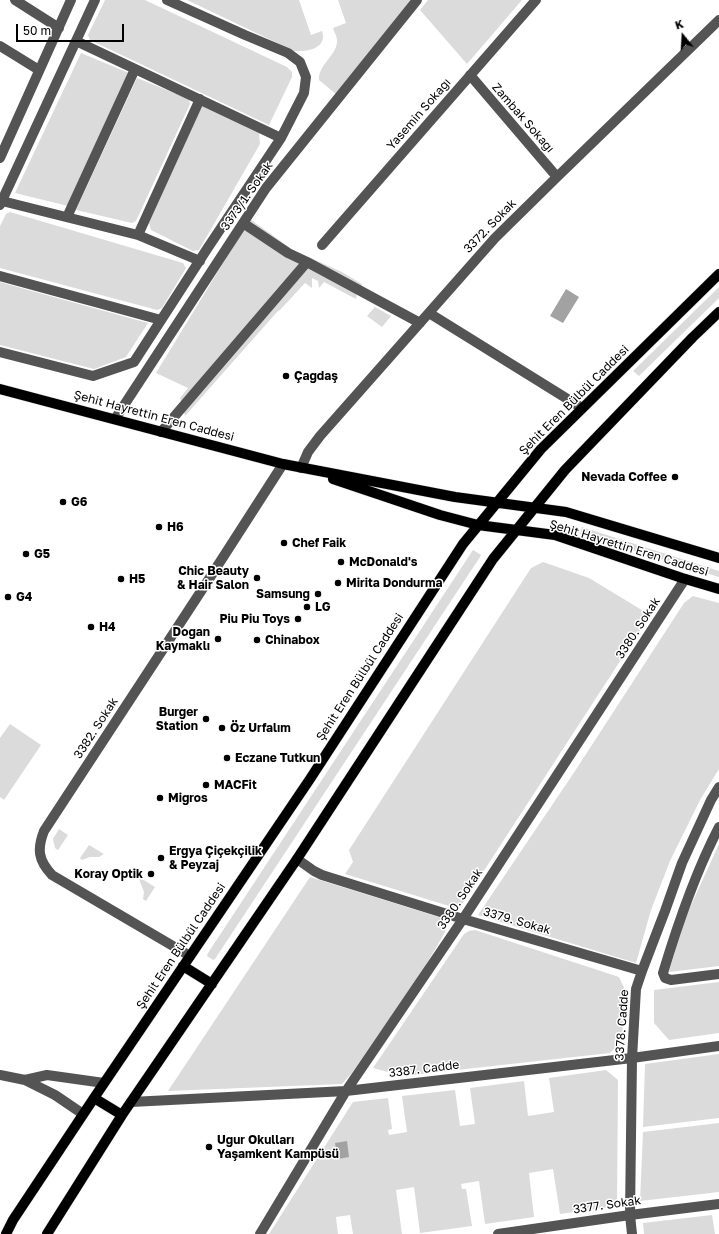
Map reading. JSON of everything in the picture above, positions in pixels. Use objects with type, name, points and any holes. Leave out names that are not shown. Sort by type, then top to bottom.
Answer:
[{"type":"main road","name":"Şehit Eren Bülbül Caddesi","points":[[6,1234],[13,1220],[83,1114],[310,779],[463,544],[541,449],[719,274]]},
{"type":"main road","points":[[47,1234],[122,1115],[297,859],[494,559],[565,470],[719,312]]},
{"type":"main road","name":"Şehit Hayrettin Eren Caddesi","points":[[0,389],[301,468],[455,497],[566,512],[719,558]]},
{"type":"main road","name":"Şehit Hayrettin Eren Caddesi","points":[[301,468],[434,513],[478,525],[555,536],[719,589]]},
{"type":"main road","points":[[183,966],[212,984]]},
{"type":"main road","points":[[94,1098],[122,1115]]},
{"type":"street","points":[[15,0],[59,28]]},
{"type":"street","points":[[0,158],[71,0]]},
{"type":"street","points":[[95,0],[1,203],[67,217],[138,235],[200,261]]},
{"type":"street","points":[[0,352],[93,376],[134,362],[281,138],[304,93],[306,77],[300,62],[288,53],[245,36],[167,0]]},
{"type":"street","name":"3373/1. Sokak","points":[[115,419],[256,203],[277,174],[417,0]]},
{"type":"street","name":"Yasemin Sokağı","points":[[322,245],[536,0]]},
{"type":"street","name":"3372. Sokak","points":[[301,468],[308,452],[320,436],[495,238],[719,20]]},
{"type":"street","points":[[76,41],[281,138]]},
{"type":"street","points":[[0,46],[39,70]]},
{"type":"street","points":[[67,217],[135,69]]},
{"type":"street","name":"Zambak Sokağı","points":[[470,75],[557,177]]},
{"type":"street","points":[[138,235],[200,99]]},
{"type":"street","points":[[243,223],[288,253],[308,262],[420,323]]},
{"type":"street","points":[[162,432],[308,262]]},
{"type":"street","points":[[0,276],[161,320]]},
{"type":"street","points":[[429,312],[582,408]]},
{"type":"street","name":"3382. Sokak","points":[[190,956],[52,875],[45,868],[39,848],[44,831],[283,464]]},
{"type":"street","name":"3380. Sokak","points":[[260,1234],[346,1091],[463,919],[685,579]]},
{"type":"street","name":"3378. Cadde","points":[[632,1234],[630,1215],[632,1058],[636,989],[682,863],[711,800],[719,787]]},
{"type":"street","points":[[719,827],[678,924],[663,973],[665,978],[670,980],[719,974]]},
{"type":"street","name":"3379. Sokak","points":[[297,859],[322,875],[463,919],[642,971]]},
{"type":"street","name":"3387. Cadde","points":[[131,1102],[346,1091],[632,1058],[719,1046]]},
{"type":"street","points":[[0,1075],[25,1080],[56,1095],[83,1114]]},
{"type":"street","points":[[25,1080],[46,1076],[104,1083]]},
{"type":"street","name":"3377. Sokak","points":[[498,1234],[719,1204]]},
{"type":"shaded area","points":[[105,0],[145,0],[287,67],[292,72],[292,77],[269,125],[90,40],[88,35]]},
{"type":"shaded area","points":[[187,0],[299,0],[311,35],[322,31],[322,42],[319,46],[310,50],[294,51]]},
{"type":"shaded area","points":[[338,0],[411,0],[337,95],[319,80],[322,69],[336,45],[337,38],[333,28],[346,23]]},
{"type":"shaded area","points":[[428,0],[522,0],[467,64],[420,10]]},
{"type":"shaded area","points":[[81,53],[129,73],[68,206],[15,193]]},
{"type":"shaded area","points":[[137,78],[189,99],[190,104],[136,221],[132,223],[76,210]]},
{"type":"shaded area","points":[[202,106],[259,133],[260,144],[199,250],[193,251],[151,230],[149,223]]},
{"type":"shaded area","points":[[10,212],[183,263],[186,268],[162,308],[157,310],[0,268],[0,226],[6,214]]},
{"type":"shaded area","points":[[250,219],[293,250],[342,272],[362,284],[357,292],[356,299],[324,282],[319,288],[318,281],[312,278],[312,288],[305,283],[277,312],[185,416],[180,398],[188,388],[156,373]]},
{"type":"shaded area","points":[[0,282],[148,323],[126,357],[94,369],[0,345]]},
{"type":"shaded area","points":[[719,287],[719,298],[639,376],[633,371]]},
{"type":"shaded area","points":[[566,289],[579,297],[563,323],[550,316]]},
{"type":"shaded area","points":[[375,307],[391,316],[382,327],[367,316]]},
{"type":"shaded area","points":[[582,527],[719,571],[719,577],[580,534]]},
{"type":"shaded area","points":[[473,550],[481,555],[480,557],[213,960],[207,956],[208,953]]},
{"type":"shaded area","points":[[543,562],[589,578],[650,615],[459,909],[345,874],[353,862],[349,850],[531,568]]},
{"type":"shaded area","points":[[693,596],[719,603],[719,769],[700,800],[670,861],[651,910],[636,963],[478,915],[575,771],[684,603]]},
{"type":"shaded area","points":[[10,724],[41,745],[4,800],[0,797],[0,738]]},
{"type":"shaded area","points":[[59,829],[68,835],[58,850],[55,848],[53,839]]},
{"type":"shaded area","points":[[719,844],[719,966],[669,972],[682,925]]},
{"type":"shaded area","points":[[89,845],[104,854],[99,857],[90,857],[82,860],[80,858]]},
{"type":"shaded area","points":[[139,877],[155,887],[146,901],[143,899],[144,892]]},
{"type":"shaded area","points":[[310,877],[442,918],[446,928],[444,934],[421,973],[351,1074],[342,1084],[168,1091]]},
{"type":"shaded area","points":[[475,930],[619,977],[625,990],[622,1040],[610,1053],[403,1076],[373,1068],[464,934]]},
{"type":"shaded area","points":[[719,982],[719,1033],[669,1040],[654,1023],[654,990]]},
{"type":"shaded area","points":[[719,1054],[719,1118],[643,1127],[645,1064]]},
{"type":"shaded area","points":[[606,1070],[618,1080],[617,1206],[560,1214],[553,1169],[529,1173],[534,1217],[485,1224],[479,1181],[461,1184],[462,1189],[466,1189],[472,1226],[420,1233],[414,1187],[396,1190],[402,1234],[353,1234],[350,1215],[336,1217],[338,1234],[269,1234],[353,1102],[388,1098],[392,1129],[388,1130],[389,1135],[407,1132],[402,1096],[455,1090],[460,1126],[475,1124],[470,1088],[524,1081],[528,1116],[554,1112],[549,1078]]},
{"type":"shaded area","points":[[719,1123],[719,1192],[640,1201],[643,1132]]},
{"type":"shaded area","points":[[347,1141],[349,1157],[338,1159],[335,1143]]},
{"type":"shaded area","points":[[712,1215],[715,1234],[644,1234],[643,1223]]},
{"type":"place","name":"Çağdaş","points":[[286,376]]},
{"type":"place","name":"Nevada Coffee","points":[[675,477]]},
{"type":"place","name":"G6","points":[[63,502]]},
{"type":"place","name":"H6","points":[[159,527]]},
{"type":"place","name":"Chef Faik","points":[[284,543]]},
{"type":"place","name":"G5","points":[[26,554]]},
{"type":"place","name":"McDonald's","points":[[341,562]]},
{"type":"place","name":"Chic Beauty & Hair Salon","points":[[257,578]]},
{"type":"place","name":"H5","points":[[121,579]]},
{"type":"place","name":"Mirita Dondurma","points":[[338,583]]},
{"type":"place","name":"Samsung","points":[[318,594]]},
{"type":"place","name":"G4","points":[[8,597]]},
{"type":"place","name":"LG","points":[[307,607]]},
{"type":"place","name":"Piu Piu Toys","points":[[298,619]]},
{"type":"place","name":"H4","points":[[91,627]]},
{"type":"place","name":"Doğan Kaymaklı","points":[[218,639]]},
{"type":"place","name":"Chinabox","points":[[257,640]]},
{"type":"place","name":"Burger Station","points":[[206,719]]},
{"type":"place","name":"Öz Urfalım","points":[[222,728]]},
{"type":"place","name":"Eczane Tutkun","points":[[227,758]]},
{"type":"place","name":"MACFit","points":[[206,785]]},
{"type":"place","name":"Migros","points":[[160,798]]},
{"type":"place","name":"Ergya Çiçekçilik & Peyzaj","points":[[161,858]]},
{"type":"place","name":"Koray Optik","points":[[151,874]]},
{"type":"place","name":"Uğur Okulları Yaşamkent Kampüsü","points":[[209,1147]]}]
